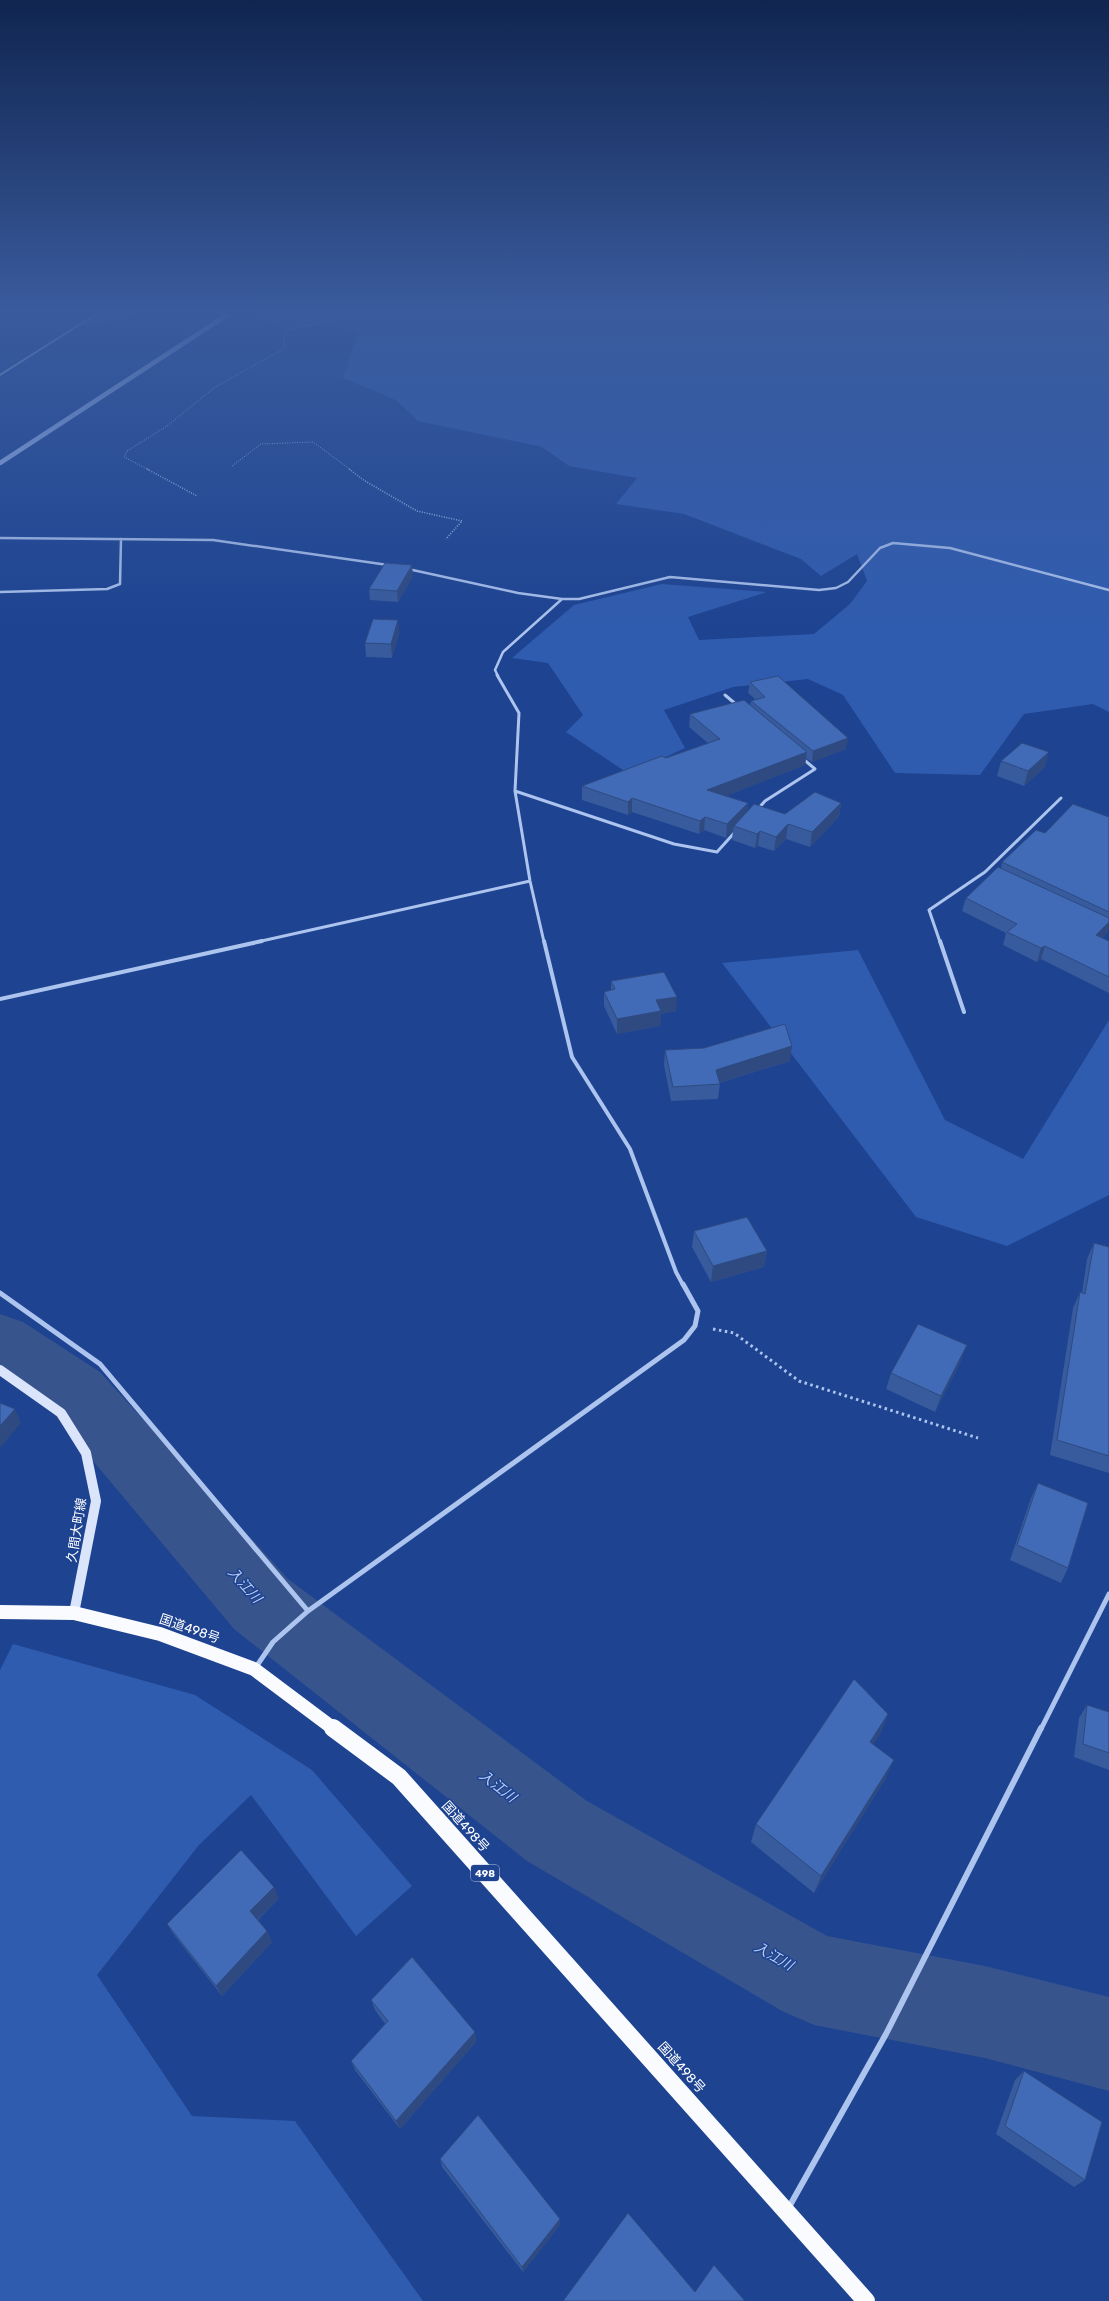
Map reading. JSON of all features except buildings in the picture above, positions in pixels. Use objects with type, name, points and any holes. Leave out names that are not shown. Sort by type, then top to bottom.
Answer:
[{"type":"highway","name":"国道498号","points":[[0,1612],[74,1613],[160,1634],[254,1669],[399,1777],[787,2210],[866,2301]]},
{"type":"main road","name":"久間大町線","points":[[0,1370],[61,1413],[86,1453],[96,1500],[74,1613]]},
{"type":"street","points":[[0,538],[212,540],[391,565]]},
{"type":"street","points":[[0,592],[107,589],[120,584],[121,539]]},
{"type":"street","points":[[407,568],[518,593],[562,599],[579,599],[634,588],[670,577],[819,590],[836,588],[848,582],[880,548],[893,543],[919,544],[950,548],[1109,590]]},
{"type":"street","points":[[254,1669],[273,1642],[308,1611],[684,1340],[695,1326],[698,1311],[676,1272],[630,1149],[572,1057],[530,882],[515,791],[519,713],[501,684],[495,670],[503,652],[562,599]]},
{"type":"street","points":[[725,695],[743,710]]},
{"type":"street","points":[[754,812],[765,801],[815,769],[797,754]]},
{"type":"street","points":[[515,791],[674,844],[717,852],[738,829]]},
{"type":"street","points":[[964,1012],[929,910],[985,872],[1061,798]]},
{"type":"street","points":[[985,872],[992,875]]},
{"type":"street","points":[[0,999],[530,882]]},
{"type":"street","points":[[0,1293],[100,1364],[308,1611]]},
{"type":"street","points":[[787,2210],[886,2034],[1109,1594]]},
{"type":"path","points":[[176,418],[127,451],[126,459],[197,496]]},
{"type":"path","points":[[232,466],[261,444],[313,442],[365,482],[417,511],[462,522],[446,539]]},
{"type":"path","points":[[695,1326],[734,1333],[799,1381],[978,1438]]},
{"type":"shaded area","points":[[415,418],[1109,418],[1109,712],[1093,704],[1024,714],[980,775],[895,773],[843,695],[808,679],[733,687],[664,710],[685,748],[629,774],[566,732],[583,715],[548,663],[512,658],[574,605],[662,584],[767,592],[688,617],[699,640],[814,634],[850,604],[867,581],[857,554],[821,576],[801,559],[684,514],[616,504],[637,478],[569,466],[542,447],[418,421]]},
{"type":"shaded area","points":[[858,950],[945,1120],[1023,1159],[1109,1020],[1109,1195],[1007,1246],[916,1217],[722,963]]},
{"type":"shaded area","points":[[13,1644],[195,1695],[312,1770],[412,1886],[356,1936],[251,1795],[199,1845],[97,1975],[192,2116],[295,2121],[423,2301],[0,2301],[0,1670]]},
{"type":"waterway","points":[[0,463],[68,418]]},
{"type":"waterway","name":"入江川","points":[[0,1340],[76,1392],[261,1604],[557,1831],[814,1979],[985,2012],[1109,2044]]}]
